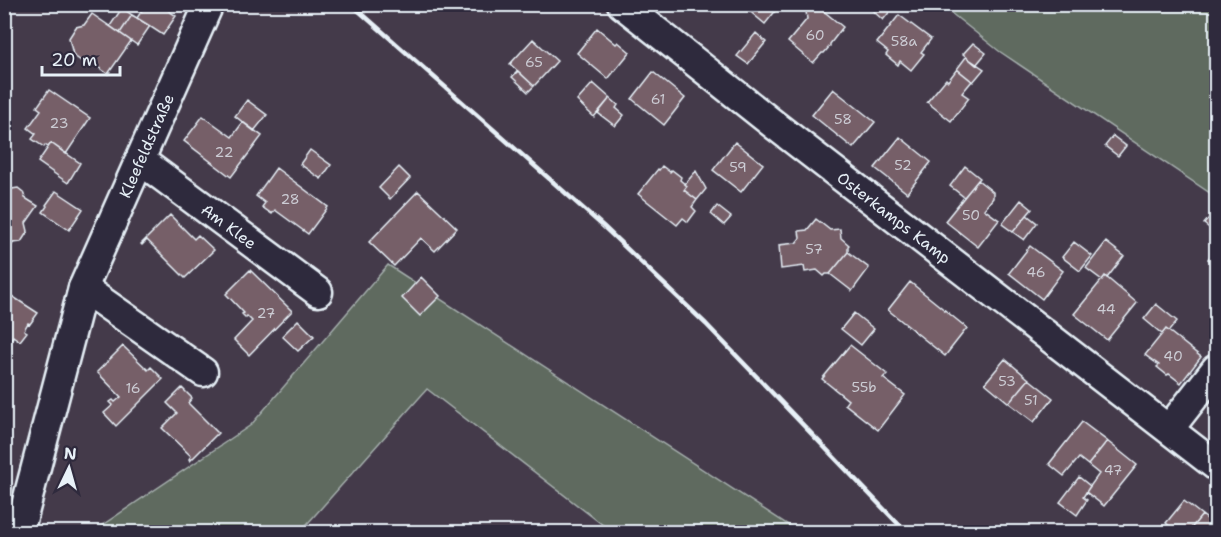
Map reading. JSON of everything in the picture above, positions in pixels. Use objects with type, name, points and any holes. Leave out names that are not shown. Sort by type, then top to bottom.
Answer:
[{"type":"street","name":"Kleefeldstraße","points":[[19,532],[83,288],[209,4]]},
{"type":"street","name":"Osterkamps Kamp","points":[[622,4],[1216,465]]},
{"type":"street","name":"Am Klee","points":[[140,160],[318,292]]},
{"type":"street","points":[[83,288],[203,372]]},
{"type":"street","points":[[1169,429],[1216,369]]},
{"type":"green space","points":[[941,5],[1216,5],[1216,197],[999,51]]},
{"type":"green space","points":[[388,265],[799,532],[612,532],[427,389],[300,532],[92,532],[251,425]]},
{"type":"building","points":[[146,4],[159,4],[176,16],[163,35],[137,18]]},
{"type":"building","points":[[741,4],[781,4],[765,24]]},
{"type":"building","points":[[811,4],[815,4],[843,27],[830,46],[813,63],[788,42],[807,19],[806,11]]},
{"type":"building","points":[[878,4],[896,4],[883,20],[873,11]]},
{"type":"building","points":[[122,8],[132,15],[120,33],[110,26]]},
{"type":"building","points":[[92,14],[131,41],[108,74],[91,62],[85,64],[73,55],[69,38],[76,27],[84,25]]},
{"type":"building","points":[[132,15],[150,26],[137,45],[120,33]]},
{"type":"building","points":[[899,15],[931,39],[921,52],[924,54],[911,70],[900,61],[898,65],[877,43]]},
{"type":"building","points":[[597,28],[630,52],[608,79],[577,53]]},
{"type":"building","points":[[756,33],[766,42],[748,64],[737,56]]},
{"type":"building","points":[[533,39],[557,61],[534,86],[510,64]]},
{"type":"building","points":[[973,43],[986,53],[976,65],[963,54]]},
{"type":"building","points":[[966,57],[984,69],[973,82],[957,69]]},
{"type":"building","points":[[957,69],[972,81],[962,93],[969,98],[951,121],[927,102]]},
{"type":"building","points":[[518,71],[534,86],[528,92],[512,77]]},
{"type":"building","points":[[653,72],[685,98],[664,125],[632,99]]},
{"type":"building","points":[[593,83],[610,98],[594,117],[577,101]]},
{"type":"building","points":[[833,89],[875,122],[853,148],[812,115]]},
{"type":"building","points":[[49,90],[90,118],[66,154],[51,143],[48,147],[45,145],[44,147],[32,139],[36,134],[28,128],[41,110],[37,107]]},
{"type":"building","points":[[610,98],[624,115],[615,126],[598,113]]},
{"type":"building","points":[[247,100],[267,115],[254,131],[235,116]]},
{"type":"building","points":[[203,116],[232,137],[243,122],[262,136],[231,177],[184,141]]},
{"type":"building","points":[[1113,136],[1126,146],[1118,156],[1105,146]]},
{"type":"building","points":[[900,137],[931,162],[907,193],[875,168]]},
{"type":"building","points":[[735,142],[763,164],[741,192],[713,170]]},
{"type":"building","points":[[51,143],[80,163],[68,183],[38,162]]},
{"type":"building","points":[[310,150],[331,165],[321,179],[300,164]]},
{"type":"building","points":[[662,166],[681,177],[680,180],[687,186],[684,190],[697,200],[692,207],[696,211],[688,222],[683,218],[677,225],[638,194]]},
{"type":"building","points":[[965,166],[980,178],[964,197],[950,186]]},
{"type":"building","points":[[399,167],[410,178],[390,199],[379,188]]},
{"type":"building","points":[[276,168],[328,207],[308,234],[275,210],[272,214],[262,207],[265,203],[256,196]]},
{"type":"building","points":[[696,171],[706,189],[697,200],[684,190],[687,186],[685,184]]},
{"type":"building","points":[[978,180],[993,192],[993,198],[984,209],[999,220],[978,247],[945,221]]},
{"type":"building","points":[[4,184],[12,189],[18,188],[23,192],[25,198],[38,206],[26,223],[28,231],[21,242],[13,243],[5,256]]},
{"type":"building","points":[[56,191],[83,209],[69,230],[43,212]]},
{"type":"building","points":[[418,191],[457,228],[435,251],[421,238],[394,266],[369,242]]},
{"type":"building","points":[[1021,200],[1032,209],[1013,232],[1002,224]]},
{"type":"building","points":[[717,206],[731,217],[724,225],[711,214]]},
{"type":"building","points":[[1216,210],[1216,224],[1212,230],[1204,224]]},
{"type":"building","points":[[170,215],[194,239],[198,235],[214,250],[185,278],[147,240],[141,244]]},
{"type":"building","points":[[1027,215],[1037,223],[1024,240],[1013,232]]},
{"type":"building","points":[[816,219],[830,230],[840,229],[841,238],[849,245],[848,252],[830,274],[824,276],[817,270],[805,272],[804,266],[781,269],[779,245],[796,243],[800,238],[799,231],[807,230]]},
{"type":"building","points":[[1074,242],[1092,256],[1080,271],[1062,257]]},
{"type":"building","points":[[1106,242],[1124,256],[1107,278],[1105,276],[1102,280],[1086,268]]},
{"type":"building","points":[[1030,246],[1063,271],[1042,299],[1009,273]]},
{"type":"building","points":[[1216,248],[1216,265],[1208,259]]},
{"type":"building","points":[[848,252],[869,268],[852,291],[830,274]]},
{"type":"building","points":[[250,270],[292,311],[249,355],[234,340],[252,321],[242,314],[244,313],[226,294]]},
{"type":"building","points":[[1105,276],[1137,303],[1107,340],[1074,314]]},
{"type":"building","points":[[421,277],[440,296],[420,316],[402,298]]},
{"type":"building","points":[[910,282],[967,328],[945,356],[888,310]]},
{"type":"building","points":[[4,291],[38,313],[30,324],[28,323],[24,330],[27,332],[20,341],[13,336],[10,341],[4,337]]},
{"type":"building","points":[[1156,304],[1177,321],[1169,331],[1166,329],[1162,334],[1144,319]]},
{"type":"building","points":[[854,313],[874,329],[861,345],[841,329]]},
{"type":"building","points":[[298,320],[314,336],[298,351],[282,336]]},
{"type":"building","points":[[1166,329],[1201,357],[1181,383],[1169,374],[1167,375],[1157,367],[1159,365],[1145,355]]},
{"type":"building","points":[[850,345],[887,374],[883,378],[905,395],[878,430],[845,404],[848,400],[822,379]]},
{"type":"building","points":[[123,346],[148,370],[151,367],[163,379],[116,426],[104,413],[113,405],[110,402],[113,400],[115,402],[121,397],[97,372]]},
{"type":"building","points":[[1005,359],[1029,379],[1009,403],[985,383]]},
{"type":"building","points":[[1029,379],[1053,398],[1034,422],[1009,403]]},
{"type":"building","points":[[182,388],[192,398],[188,403],[218,433],[190,461],[191,456],[162,428],[177,413],[167,403]]},
{"type":"building","points":[[1082,422],[1107,441],[1088,465],[1079,458],[1064,476],[1049,464]]},
{"type":"building","points":[[1107,441],[1137,465],[1104,506],[1086,492],[1099,474],[1088,465]]},
{"type":"building","points":[[1079,477],[1090,486],[1083,497],[1087,500],[1077,515],[1060,502]]},
{"type":"building","points":[[1184,501],[1202,515],[1188,532],[1172,532],[1174,530],[1166,523]]},
{"type":"building","points":[[1202,515],[1216,526],[1216,532],[1188,532]]},
{"type":"railway","points":[[351,4],[603,226],[706,324],[906,532]]}]
